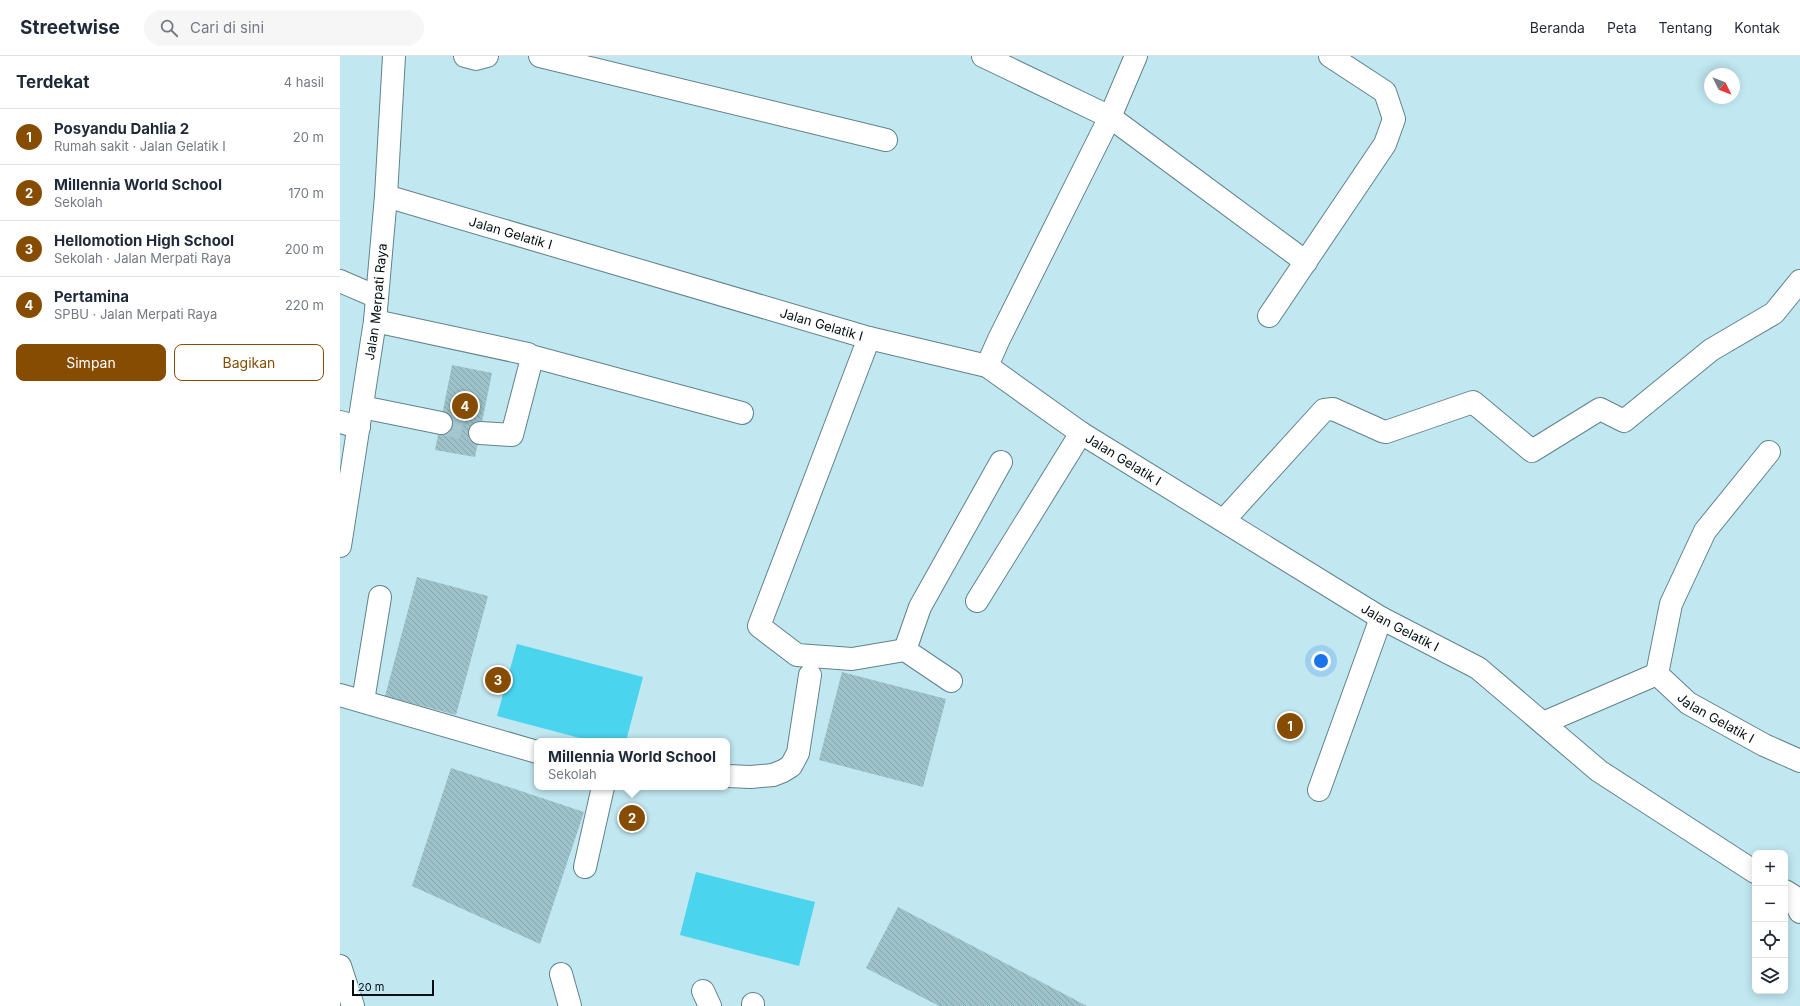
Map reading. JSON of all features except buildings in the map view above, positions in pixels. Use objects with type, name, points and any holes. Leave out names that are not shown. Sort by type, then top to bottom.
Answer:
[{"type":"street","name":"Jalan Merpati Raya","points":[[340,546],[354,419],[375,321],[386,196],[394,56]]},
{"type":"street","points":[[465,56],[476,59],[487,56]]},
{"type":"street","points":[[540,56],[886,140]]},
{"type":"street","points":[[983,56],[1110,117],[1306,262]]},
{"type":"street","points":[[987,366],[1110,117],[1136,56]]},
{"type":"street","points":[[1269,316],[1385,144],[1394,119],[1385,92],[1330,56]]},
{"type":"street","name":"Jalan Gelatik I","points":[[386,196],[869,338],[987,366],[1081,433],[1382,618],[1478,668],[1598,771],[1752,870]]},
{"type":"street","points":[[340,281],[377,297]]},
{"type":"street","points":[[1224,520],[1324,410],[1333,409],[1386,432],[1473,402],[1532,451],[1600,409],[1624,421],[1711,350],[1774,313],[1800,281]]},
{"type":"street","points":[[375,321],[528,354],[742,413]]},
{"type":"street","points":[[869,338],[759,626],[797,655],[852,660],[905,650],[951,681]]},
{"type":"street","points":[[480,433],[512,435],[532,358],[531,356]]},
{"type":"street","points":[[354,419],[441,423]]},
{"type":"street","points":[[977,601],[1081,433]]},
{"type":"street","points":[[1543,723],[1657,674],[1671,604],[1705,531],[1769,452]]},
{"type":"street","points":[[905,650],[920,607],[1001,462]]},
{"type":"street","points":[[363,701],[380,597]]},
{"type":"street","points":[[1320,790],[1382,618]]},
{"type":"street","name":"Jalan Gelatik I","points":[[1657,674],[1688,703],[1764,745],[1800,761]]},
{"type":"street","points":[[730,776],[751,777],[773,775],[783,772],[791,766],[798,753],[810,675]]},
{"type":"street","points":[[340,695],[534,751]]},
{"type":"street","points":[[585,867],[602,790]]},
{"type":"street","points":[[1788,893],[1793,896],[1800,912]]},
{"type":"street","points":[[340,966],[348,997]]},
{"type":"street","points":[[561,974],[570,1006]]},
{"type":"shaded area","points":[[517,644],[643,677],[627,738],[580,738],[497,716]]},
{"type":"shaded area","points":[[696,872],[815,902],[799,966],[680,935]]},
{"type":"tunnel","points":[[441,423],[480,433]]},
{"type":"place","name":"Pertamina","points":[[465,406]]},
{"type":"place","name":"Hellomotion High School","points":[[498,680]]},
{"type":"place","name":"Posyandu Dahlia 2","points":[[1290,726]]},
{"type":"place","name":"Millennia World School","points":[[632,818]]}]
